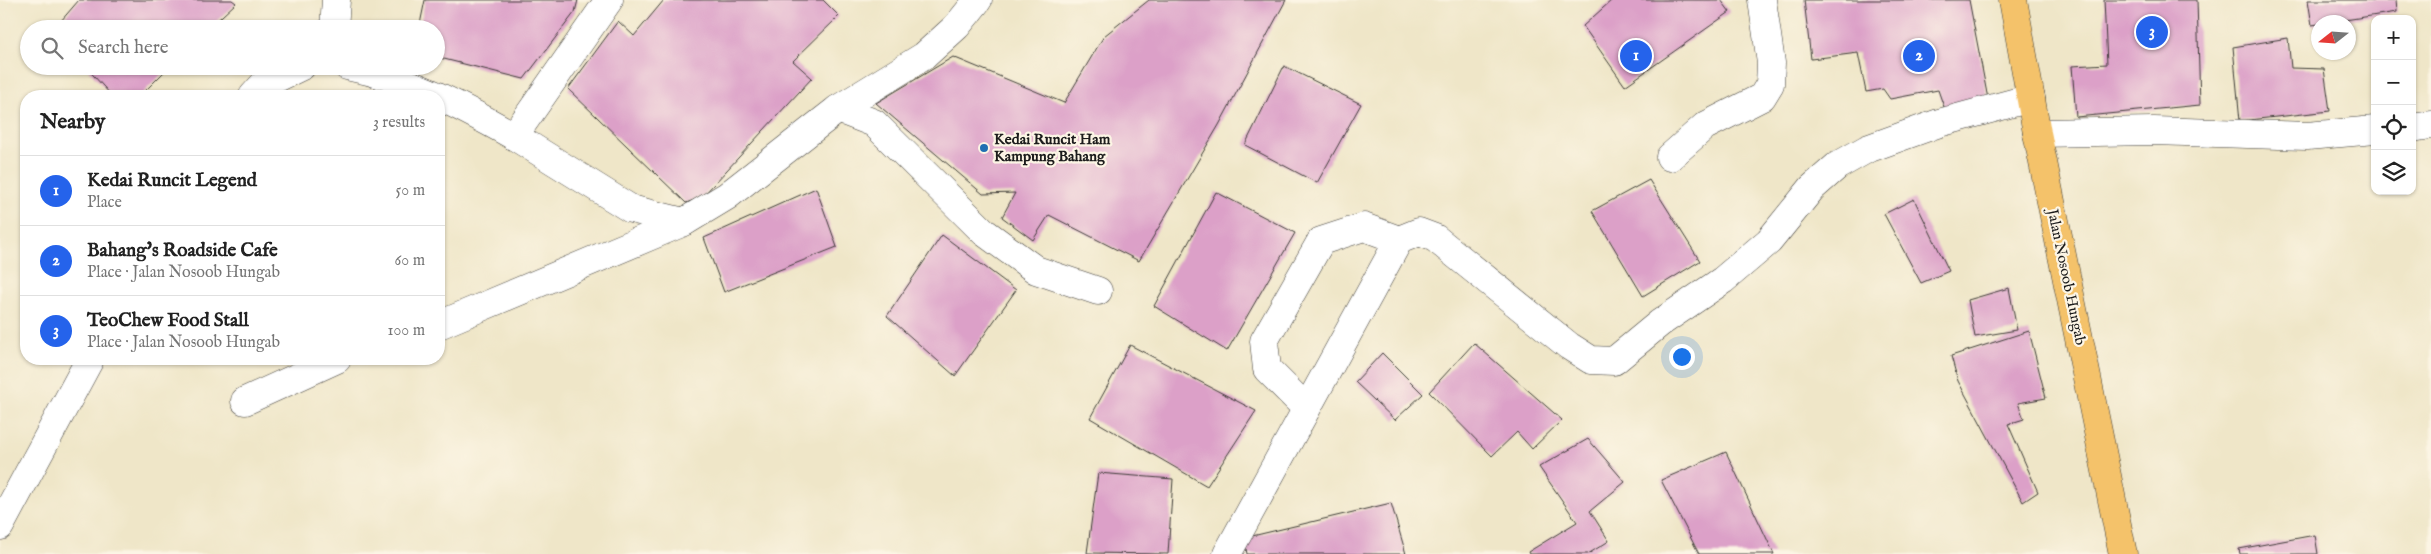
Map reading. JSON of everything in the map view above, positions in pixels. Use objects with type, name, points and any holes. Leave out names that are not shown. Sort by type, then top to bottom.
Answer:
[{"type":"main road","name":"Jalan Nosoob Hungab","points":[[2013,0],[2037,133],[2123,554]]},
{"type":"street","points":[[335,20],[336,0]]},
{"type":"street","points":[[514,136],[609,0]]},
{"type":"street","points":[[445,322],[684,222],[727,196],[838,109],[924,56],[958,26],[978,0]]},
{"type":"street","points":[[1670,157],[1705,126],[1762,97],[1770,84],[1771,63],[1762,0]]},
{"type":"street","points":[[258,90],[263,85],[284,75]]},
{"type":"street","points":[[386,75],[424,90]]},
{"type":"street","points":[[445,98],[514,136],[631,209],[684,222]]},
{"type":"street","points":[[1227,554],[1399,240],[1419,232],[1435,238],[1569,346],[1591,360],[1614,361],[1660,323],[1723,280],[1769,241],[1812,188],[1837,166],[1867,149],[1939,123],[2031,98]]},
{"type":"street","points":[[838,109],[874,123],[984,232],[1036,270],[1098,291]]},
{"type":"street","points":[[2416,127],[2431,125]]},
{"type":"street","points":[[2037,133],[2154,130],[2307,136],[2371,130]]},
{"type":"street","points":[[1306,408],[1267,369],[1264,341],[1320,240],[1364,227],[1399,240]]},
{"type":"street","points":[[0,526],[87,365]]},
{"type":"street","points":[[245,401],[324,365]]},
{"type":"building","points":[[79,0],[232,0],[236,3],[218,20],[62,20]]},
{"type":"building","points":[[425,0],[578,0],[575,12],[524,79],[445,59],[445,20],[421,20]]},
{"type":"building","points":[[664,0],[823,0],[839,16],[793,61],[812,78],[702,197],[686,203],[568,89],[618,21],[634,36]]},
{"type":"building","points":[[1149,0],[1286,0],[1219,125],[1139,261],[1049,215],[1033,240],[1002,217],[1015,193],[983,194],[876,103],[953,57],[1064,103],[1104,36]]},
{"type":"building","points":[[1612,0],[1721,0],[1730,12],[1625,86],[1583,26]]},
{"type":"building","points":[[1804,0],[1969,0],[1988,99],[1945,110],[1938,90],[1890,99],[1883,89],[1866,92],[1858,53],[1811,59]]},
{"type":"building","points":[[2104,0],[2197,0],[2200,105],[2076,117],[2072,66],[2107,64]]},
{"type":"building","points":[[2308,0],[2396,0],[2397,12],[2356,18],[2356,15],[2311,15],[2311,19]]},
{"type":"building","points":[[2288,38],[2291,68],[2324,69],[2330,111],[2240,121],[2233,47]]},
{"type":"building","points":[[1284,66],[1361,104],[1317,183],[1245,145]]},
{"type":"building","points":[[93,75],[161,75],[146,90],[107,90]]},
{"type":"building","points":[[1649,180],[1700,261],[1643,296],[1592,211]]},
{"type":"building","points":[[816,188],[837,247],[724,292],[704,238]]},
{"type":"building","points":[[1216,192],[1295,233],[1227,351],[1154,306]]},
{"type":"building","points":[[1914,199],[1949,271],[1921,283],[1884,214]]},
{"type":"building","points":[[942,235],[1016,290],[955,376],[887,316]]},
{"type":"building","points":[[2009,288],[2017,330],[1975,337],[1968,300]]},
{"type":"building","points":[[2029,331],[2046,398],[2018,403],[2024,419],[2008,424],[2038,492],[2023,502],[1958,381],[1951,356]]},
{"type":"building","points":[[1474,343],[1562,420],[1532,449],[1517,432],[1492,456],[1429,392]]},
{"type":"building","points":[[1130,345],[1256,411],[1207,486],[1090,418]]},
{"type":"building","points":[[1382,353],[1423,394],[1395,420],[1355,382]]},
{"type":"building","points":[[1588,439],[1625,482],[1590,511],[1609,541],[1588,554],[1529,554],[1528,552],[1577,522],[1539,467]]},
{"type":"building","points":[[1726,452],[1774,554],[1699,554],[1661,480]]},
{"type":"building","points":[[1098,473],[1173,479],[1168,554],[1087,553]]},
{"type":"building","points":[[1391,503],[1406,554],[1247,554],[1244,538]]},
{"type":"building","points":[[2315,535],[2318,554],[2240,554],[2239,549]]},
{"type":"place","name":"TeoChew Food Stall","points":[[2152,32]]},
{"type":"place","name":"Kedai Runcit Legend","points":[[1636,56]]},
{"type":"place","name":"Bahang's Roadside Cafe","points":[[1919,56]]},
{"type":"place","name":"Kedai Runcit Ham Kampung Bahang","points":[[984,148]]}]
